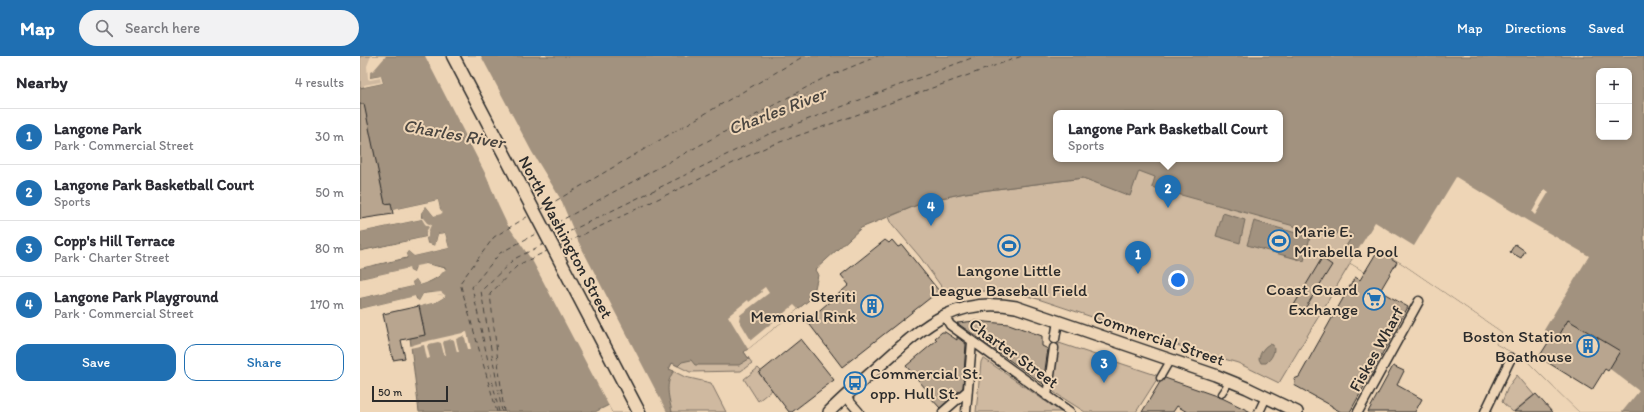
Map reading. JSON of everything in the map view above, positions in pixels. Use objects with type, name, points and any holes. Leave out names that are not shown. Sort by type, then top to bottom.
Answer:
[{"type":"main road","name":"North Washington Street","points":[[453,56],[639,412]]},
{"type":"main road","name":"Commercial Street","points":[[829,412],[912,337],[944,315],[960,308],[970,306],[1002,304],[1016,307],[1171,359],[1230,381],[1296,412]]},
{"type":"street","name":"Fiskes Wharf","points":[[1358,412],[1420,302]]},
{"type":"street","name":"Charter Street","points":[[944,315],[950,325],[972,342],[1070,412]]},
{"type":"street","points":[[1047,396],[1058,321]]},
{"type":"street","points":[[966,412],[972,342]]},
{"type":"street","points":[[1485,412],[1511,358]]},
{"type":"street","points":[[1160,378],[1171,359]]},
{"type":"street","points":[[1221,394],[1230,381]]},
{"type":"street","points":[[943,412],[967,391]]},
{"type":"street","points":[[845,396],[859,412]]},
{"type":"street","points":[[1259,412],[1266,397]]},
{"type":"shaded area","points":[[360,56],[373,56],[383,83],[360,88]]},
{"type":"shaded area","points":[[1141,162],[1194,162],[1369,232],[1279,383],[1238,363],[1173,344],[1038,299],[1006,290],[946,293],[920,257],[892,224],[889,217],[927,201],[965,193],[1083,178],[1130,195]]},
{"type":"shaded area","points":[[1059,343],[1159,376],[1136,412],[1085,412],[1052,391]]},
{"type":"shaded area","points":[[744,352],[752,363],[741,371],[690,372],[672,363],[669,369],[685,377],[711,383],[726,412],[640,412],[663,361]]},
{"type":"shaded area","points":[[983,358],[1061,412],[976,412],[981,362]]},
{"type":"shaded area","points":[[758,368],[761,371],[759,373],[772,390],[758,401],[744,379]]},
{"type":"shaded area","points":[[1517,375],[1534,395],[1513,412],[1502,402],[1508,387]]},
{"type":"water","name":"Charles River","points":[[373,56],[1644,56],[1644,412],[1579,412],[1525,359],[1496,344],[1502,332],[1403,264],[1379,250],[1365,272],[1350,263],[1354,256],[1343,251],[1353,235],[1340,228],[1334,237],[1152,187],[1155,177],[1139,171],[1130,196],[1083,178],[965,193],[927,201],[861,228],[815,270],[818,275],[813,297],[744,352],[749,359],[739,365],[695,365],[691,360],[682,362],[678,366],[672,363],[669,369],[674,371],[669,381],[668,391],[672,412],[612,412],[609,405],[595,412],[419,412],[410,338],[425,334],[419,306],[436,302],[446,296],[426,293],[423,294],[419,301],[416,297],[413,297],[360,309],[360,298],[413,286],[412,282],[416,279],[420,285],[424,284],[438,277],[446,268],[426,264],[415,268],[414,273],[407,269],[360,279],[360,268],[407,258],[406,254],[408,251],[414,256],[449,248],[445,233],[438,234],[435,246],[427,243],[426,237],[360,251],[360,232],[422,219],[421,213],[426,206],[434,216],[443,212],[440,209],[438,200],[392,210],[385,204],[365,111],[360,105],[360,88],[383,83],[381,76],[370,78],[369,69]]},
{"type":"water","points":[[1223,213],[1245,220],[1240,243],[1216,236]]},
{"type":"water","name":"Marie E. Mirabella Pool","points":[[1254,221],[1310,237],[1304,261],[1247,245]]},
{"type":"water","points":[[1270,344],[1273,345],[1274,348],[1272,355],[1266,363],[1261,363],[1259,359],[1261,352]]},
{"type":"pier","points":[[371,56],[386,56],[374,70],[370,72],[370,78],[381,76],[383,83],[364,87],[364,85],[381,82],[380,78],[368,79],[367,66]]},
{"type":"pier","points":[[425,56],[481,56],[532,152],[560,198],[578,241],[667,412],[612,412],[533,262],[507,224],[487,177]]},
{"type":"pier","points":[[1456,177],[1589,256],[1544,330],[1610,369],[1639,391],[1622,412],[1579,412],[1525,359],[1496,344],[1502,332],[1403,264],[1379,250],[1365,272],[1350,263],[1375,222],[1414,246]]},
{"type":"pier","points":[[1545,189],[1549,192],[1535,215],[1532,212]]},
{"type":"pier","points":[[438,200],[440,209],[443,212],[434,216],[426,206],[421,213],[421,218],[431,225],[428,232],[428,237],[426,238],[427,243],[435,246],[438,234],[445,233],[449,248],[414,256],[408,251],[406,254],[407,257],[360,268],[360,266],[404,256],[408,249],[411,249],[415,254],[447,247],[444,235],[440,236],[435,248],[426,244],[424,239],[360,253],[426,237],[426,232],[429,227],[422,219],[360,232],[360,230],[419,217],[419,212],[424,205],[392,212],[392,210]]},
{"type":"pier","points":[[426,264],[446,269],[440,275],[426,283],[420,285],[416,279],[412,282],[413,286],[360,298],[360,296],[411,285],[410,282],[414,277],[417,277],[421,282],[426,281],[443,269],[426,266],[418,268],[415,275],[412,275],[408,271],[360,281],[360,279],[409,268],[410,271],[414,273],[416,266]]},
{"type":"pier","points":[[765,287],[769,293],[740,315],[739,320],[751,340],[794,305],[798,309],[748,349],[728,316],[748,300],[749,302],[762,292],[761,290]]},
{"type":"pier","points":[[441,292],[446,296],[436,302],[417,307],[418,304],[435,300],[443,295],[433,294],[424,296],[422,302],[420,303],[414,299],[360,311],[360,309],[415,296],[419,301],[423,294]]},
{"type":"pier","points":[[467,332],[471,349],[468,349],[463,336],[456,339],[459,352],[457,352],[454,340],[444,341],[443,343],[446,355],[444,355],[441,343],[438,342],[427,346],[430,358],[427,359],[424,345],[410,348],[410,346],[423,342]]},
{"type":"building","points":[[360,104],[364,104],[385,204],[391,203],[393,214],[360,219]]},
{"type":"building","name":"Steriti Memorial Rink","points":[[885,240],[889,243],[892,240],[898,247],[902,245],[939,291],[842,367],[807,321],[849,285],[841,275]]},
{"type":"building","points":[[1515,244],[1525,251],[1521,258],[1510,252]]},
{"type":"building","points":[[1378,250],[1397,262],[1380,291],[1408,307],[1350,412],[1341,412],[1294,385],[1294,379],[1299,377],[1355,277],[1360,280]]},
{"type":"building","points":[[1322,258],[1332,265],[1301,315],[1291,310]]},
{"type":"building","points":[[419,306],[425,335],[401,340],[405,358],[393,360],[383,314]]},
{"type":"building","points":[[1568,320],[1620,351],[1608,371],[1605,369],[1592,390],[1539,357],[1551,338],[1556,341]]},
{"type":"building","points":[[975,321],[1009,324],[1042,336],[1042,346],[1048,349],[1043,384],[957,323]]},
{"type":"building","points":[[942,332],[945,332],[957,340],[957,337],[966,344],[963,388],[940,408],[930,397],[932,396],[906,366],[937,340],[935,338]]},
{"type":"building","points":[[801,339],[834,380],[792,412],[789,412],[759,373]]},
{"type":"building","points":[[1393,366],[1404,371],[1397,385],[1422,399],[1415,412],[1368,412]]},
{"type":"building","points":[[1165,378],[1222,398],[1251,412],[1187,412],[1177,406],[1173,412],[1142,412],[1160,382]]},
{"type":"building","points":[[1536,394],[1552,412],[1514,412]]},
{"type":"ferry route","points":[[540,210],[804,56]]},
{"type":"ferry route","points":[[549,227],[822,79],[878,56]]},
{"type":"ferry route","points":[[554,239],[769,134],[977,56]]},
{"type":"ferry route","points":[[559,246],[769,146],[1022,56]]},
{"type":"ferry route","points":[[497,412],[460,283],[494,237],[530,215]]},
{"type":"ferry route","points":[[499,412],[472,287],[500,253],[539,232]]},
{"type":"ferry route","points":[[502,412],[481,291],[514,259],[544,244]]},
{"type":"ferry route","points":[[504,412],[490,294],[518,265],[549,250]]},
{"type":"place","name":"Langone Park Basketball Court","points":[[1168,208]]},
{"type":"place","name":"Langone Park Playground","points":[[931,226]]},
{"type":"place","name":"Marie E. Mirabella Pool","points":[[1279,241]]},
{"type":"place","name":"Langone Little League Baseball Field","points":[[1009,246]]},
{"type":"place","name":"Langone Park","points":[[1138,274]]},
{"type":"place","name":"Coast Guard Exchange","points":[[1374,299]]},
{"type":"place","name":"Steriti Memorial Rink","points":[[872,306]]},
{"type":"place","name":"Boston Station Boathouse","points":[[1588,346]]},
{"type":"place","name":"Commercial St. opp. Hull St.","points":[[855,383]]},
{"type":"place","name":"Copp's Hill Terrace","points":[[1104,383]]}]
